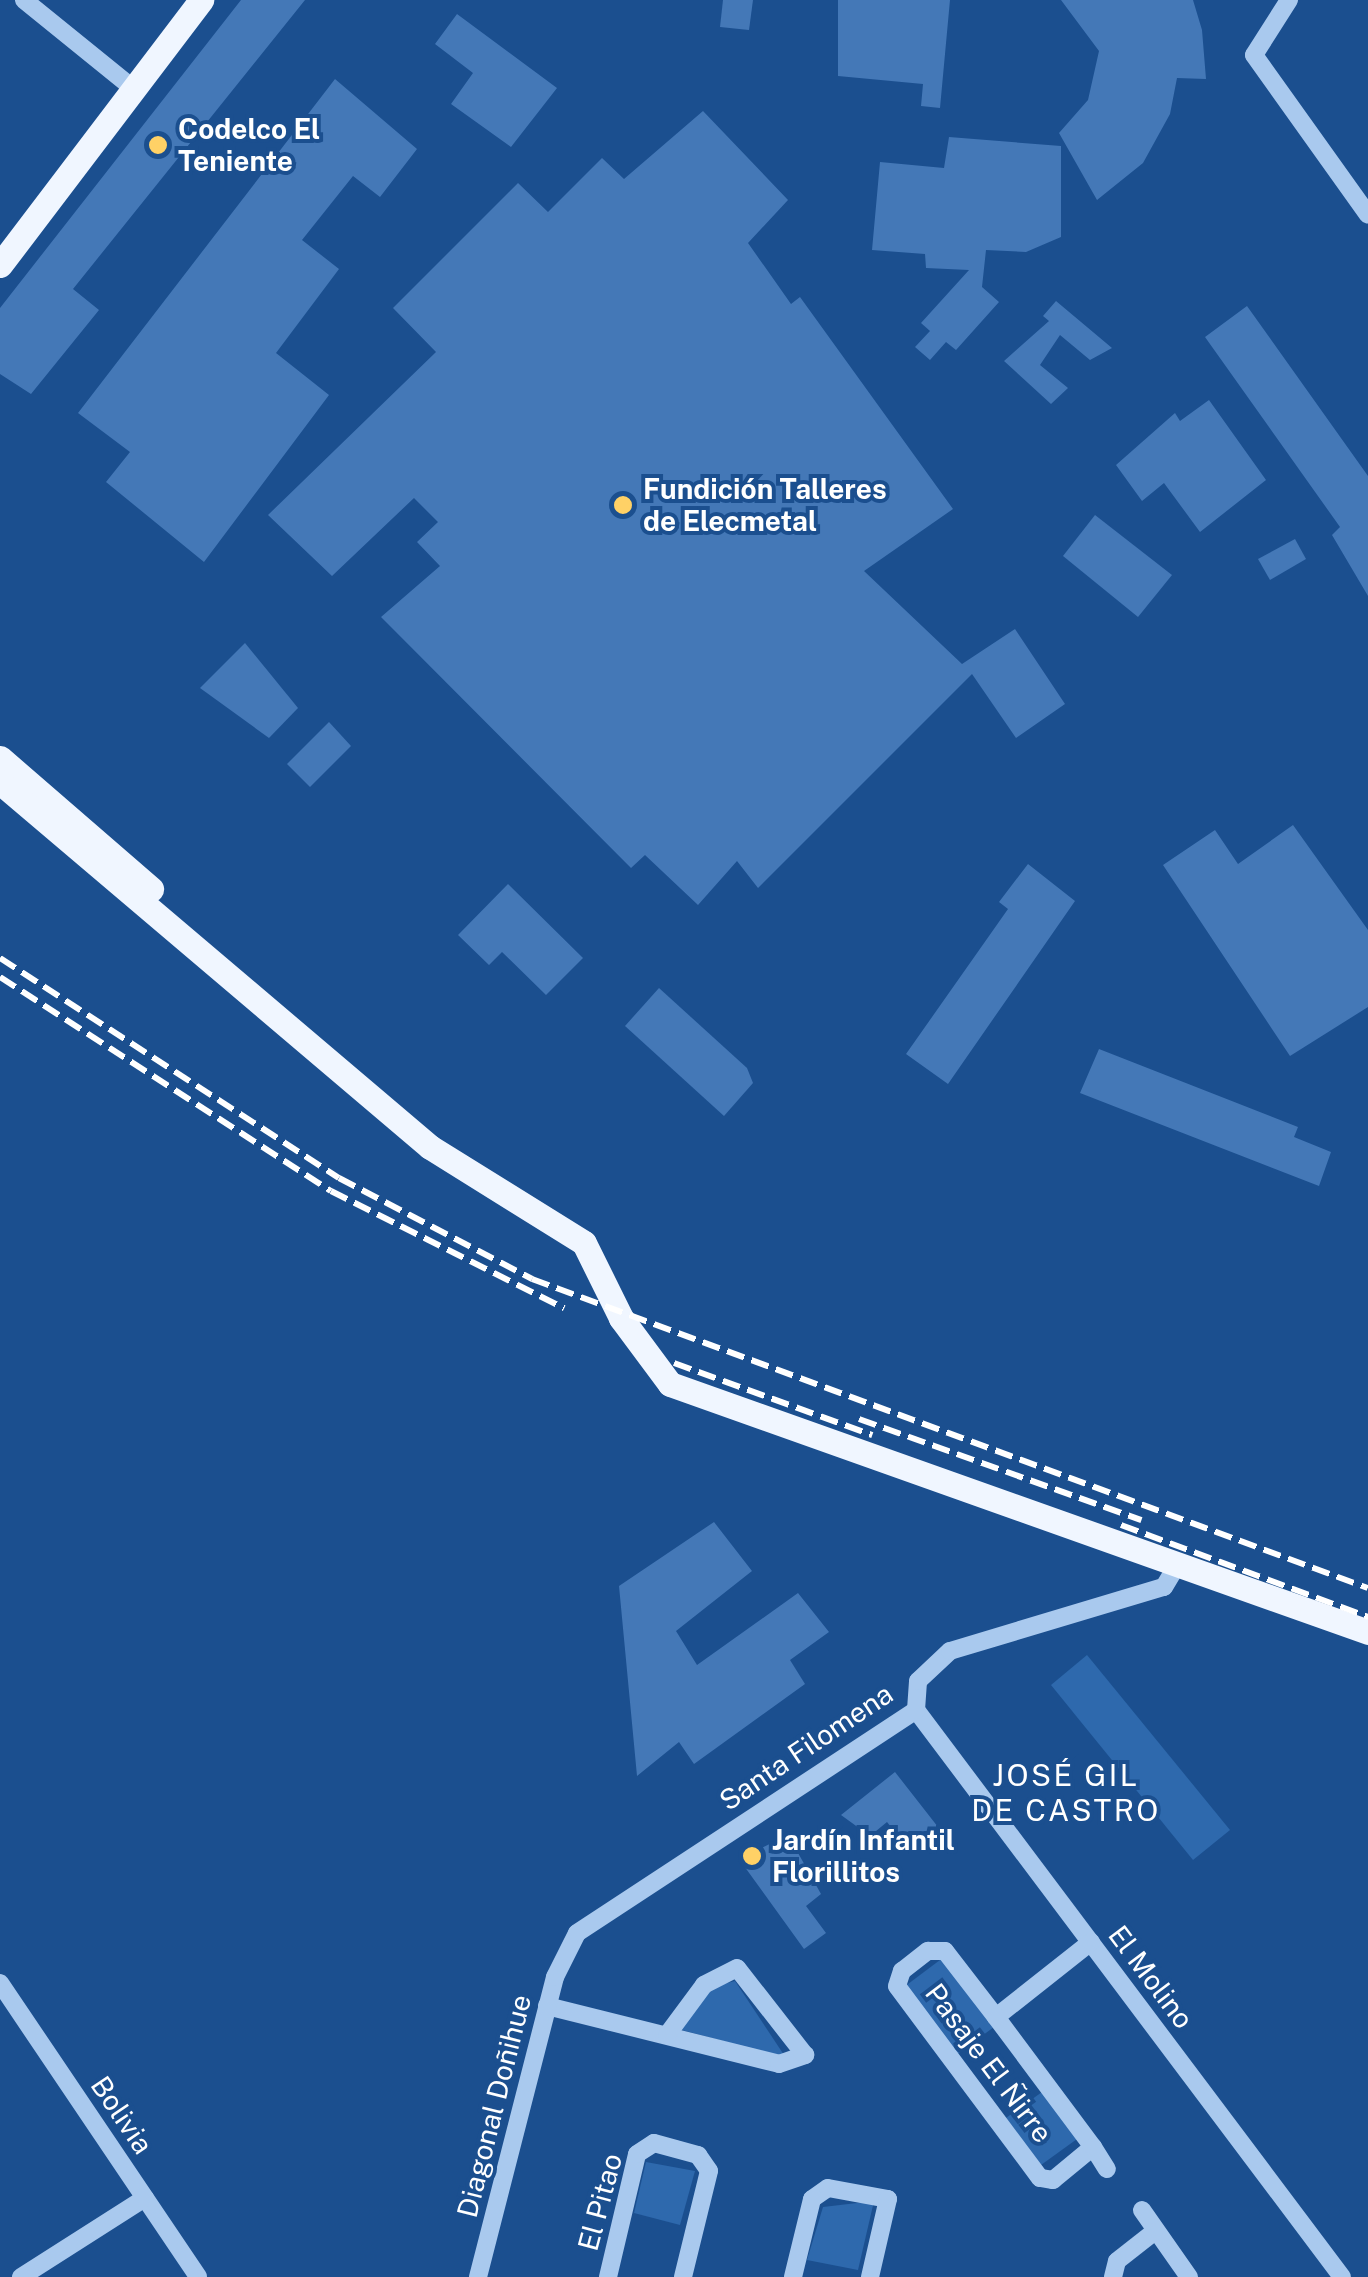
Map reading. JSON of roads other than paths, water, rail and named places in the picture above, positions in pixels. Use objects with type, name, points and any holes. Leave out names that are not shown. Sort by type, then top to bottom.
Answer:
[{"type":"main road","points":[[0,265],[202,0]]},
{"type":"main road","points":[[0,758],[210,940],[284,1024]]},
{"type":"main road","points":[[0,782],[430,1148],[584,1243],[621,1318],[670,1384],[1368,1632]]},
{"type":"street","points":[[24,0],[134,89]]},
{"type":"street","points":[[1289,0],[1254,55],[1368,215]]},
{"type":"street","name":"Santa Filomena","points":[[566,1950],[590,1921],[916,1710],[918,1681],[950,1651],[1164,1587],[1177,1565]]},
{"type":"street","name":"El Molino","points":[[916,1710],[1342,2277]]},
{"type":"street","points":[[996,2017],[1091,1942]]},
{"type":"street","name":"Diagonal Doñihue","points":[[478,2277],[547,2006],[566,1950]]},
{"type":"street","name":"Pasaje El Ñirre","points":[[1093,2148],[1053,2180],[1040,2178],[898,1978],[928,1951],[945,1952],[996,2017],[1093,2148],[1107,2168]]},
{"type":"street","points":[[547,2006],[779,2064],[805,2054],[737,1968],[704,1985],[668,2035]]},
{"type":"street","name":"Bolivia","points":[[0,1983],[198,2277]]},
{"type":"street","name":"El Pitao","points":[[608,2277],[637,2154],[654,2144],[698,2155],[709,2171],[683,2277]]},
{"type":"street","points":[[793,2277],[812,2199],[828,2188],[888,2198],[870,2277]]},
{"type":"street","points":[[20,2277],[145,2198]]},
{"type":"street","points":[[1142,2210],[1189,2277]]},
{"type":"street","points":[[1113,2277],[1117,2261],[1154,2232]]},
{"type":"railway","points":[[0,958],[339,1178],[532,1279],[1368,1588]]},
{"type":"railway","points":[[0,977],[331,1191],[564,1308]]},
{"type":"railway","points":[[674,1363],[872,1435]]},
{"type":"railway","points":[[859,1419],[1141,1520]]},
{"type":"railway","points":[[1121,1525],[1368,1617]]},
{"type":"place","name":"Codelco El Teniente","points":[[158,145]]},
{"type":"place","name":"Fundición Talleres de Elecmetal","points":[[623,505]]},
{"type":"place","name":"Jardín Infantil Florillitos","points":[[752,1856]]},
{"type":"district","name":"JOSÉ GIL DE CASTRO","points":[[1066,1792]]}]
